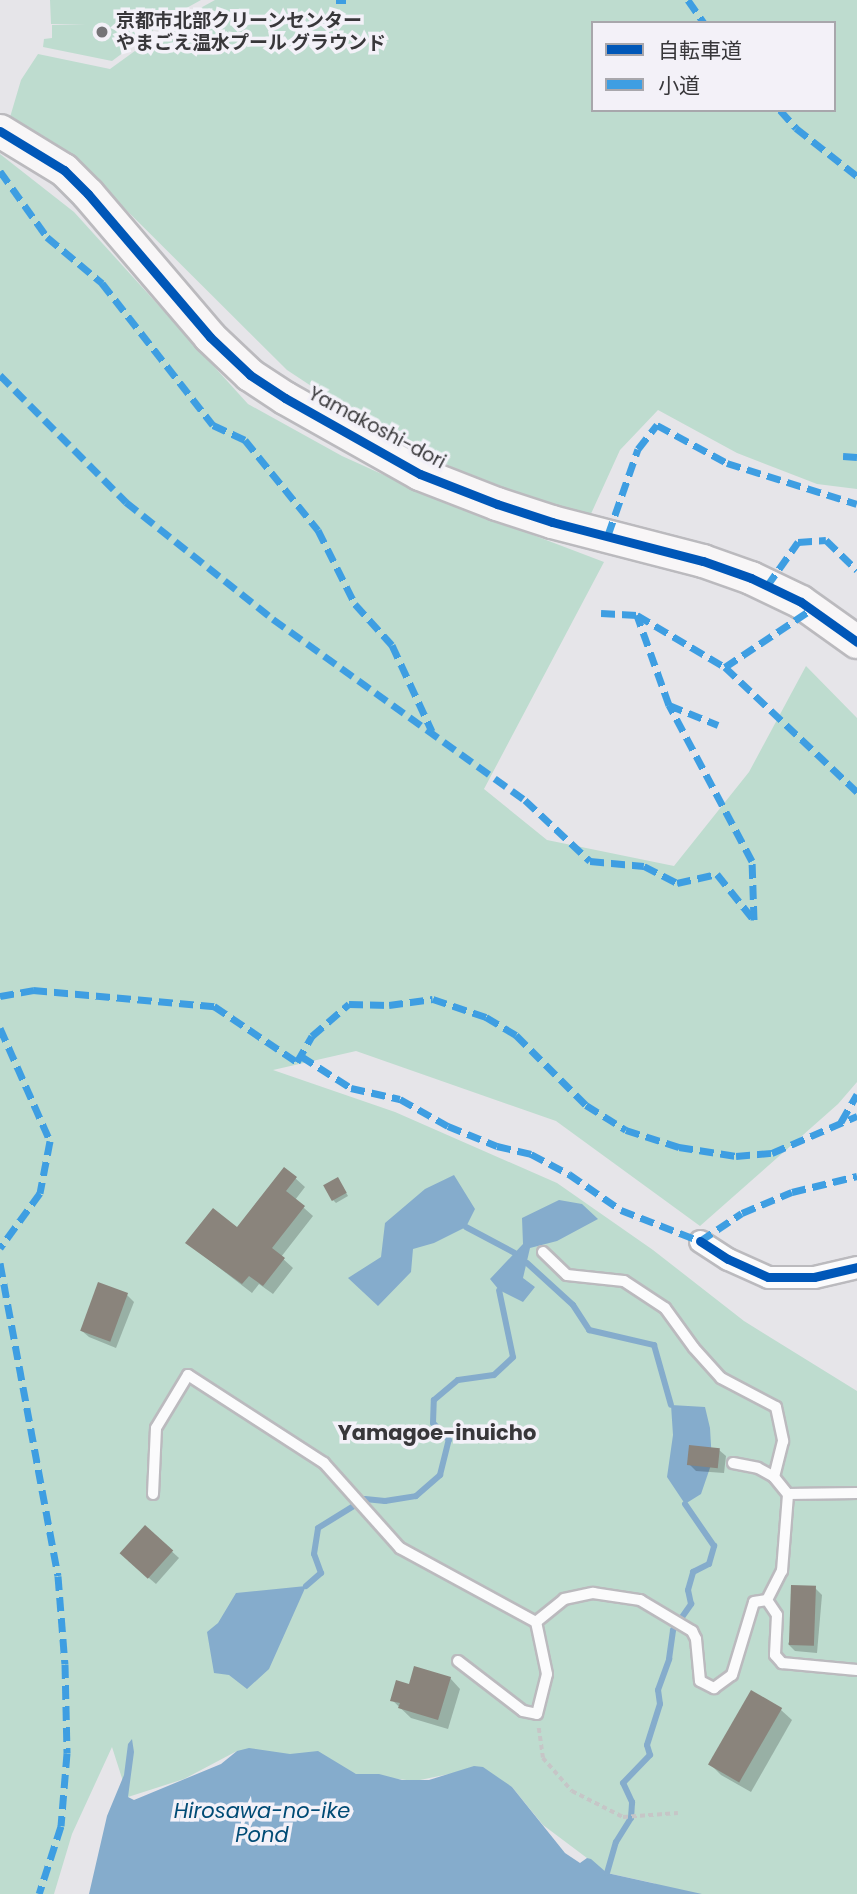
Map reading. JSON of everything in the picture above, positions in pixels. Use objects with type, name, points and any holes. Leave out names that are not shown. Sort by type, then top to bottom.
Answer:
[{"type":"street","name":"Yamakoshi-dori","points":[[0,131],[30,147],[72,178],[210,337],[250,375],[285,398],[420,474],[497,504],[552,522],[703,561],[751,578],[801,602],[857,642]]},
{"type":"street","points":[[700,1241],[728,1259],[768,1277],[814,1277],[857,1267]]},
{"type":"lane","points":[[543,1252],[567,1275],[624,1281],[665,1308],[694,1348],[721,1378],[776,1407],[783,1441],[774,1477]]},
{"type":"lane","points":[[153,1494],[156,1428],[188,1375],[324,1463],[400,1548],[536,1622],[547,1674],[537,1714],[523,1711],[458,1661]]},
{"type":"lane","points":[[733,1462],[758,1468],[774,1477],[788,1494],[782,1571],[767,1600]]},
{"type":"lane","points":[[788,1494],[857,1493]]},
{"type":"lane","points":[[536,1622],[564,1600],[593,1593],[640,1600],[692,1631],[696,1639],[699,1681],[714,1688],[732,1675],[754,1602],[767,1600]]},
{"type":"lane","points":[[767,1600],[777,1615],[775,1655],[782,1663],[857,1670]]},
{"type":"path","points":[[537,1714],[543,1758],[572,1791],[623,1817],[678,1813]]},
{"type":"green space","name":"京都市北部クリーンセンター やまごえ温水プール グラウンド","points":[[50,0],[201,0],[172,16],[112,61],[43,47],[44,39],[52,38],[52,25],[86,24],[51,24]]},
{"type":"green space","points":[[215,0],[857,0],[857,489],[817,484],[737,453],[658,410],[620,450],[590,516],[467,475],[358,417],[287,370],[70,154],[8,124],[21,80],[38,54],[110,69],[175,22]]},
{"type":"green space","points":[[0,154],[74,212],[248,404],[342,456],[428,495],[604,562],[484,789],[547,840],[674,866],[749,772],[806,666],[857,718],[857,1082],[838,1104],[700,1226],[556,1121],[356,1051],[273,1070],[395,1112],[557,1183],[653,1250],[744,1321],[857,1391],[857,1894],[679,1894],[653,1883],[607,1873],[543,1825],[512,1787],[459,1772],[415,1781],[356,1774],[237,1751],[184,1779],[128,1797],[112,1747],[72,1834],[54,1894],[0,1894]]},
{"type":"water","points":[[454,1175],[475,1209],[466,1227],[434,1243],[413,1249],[411,1272],[378,1306],[348,1278],[381,1257],[385,1223],[425,1189]]},
{"type":"water","points":[[559,1200],[582,1204],[598,1219],[557,1241],[530,1248],[523,1278],[535,1287],[523,1302],[499,1290],[490,1279],[523,1244],[522,1218]]},
{"type":"water","points":[[671,1405],[705,1407],[710,1428],[712,1462],[701,1494],[685,1504],[667,1477],[673,1435]]},
{"type":"water","points":[[306,1586],[269,1669],[247,1689],[229,1675],[214,1673],[207,1632],[218,1623],[236,1593]]},
{"type":"water","name":"Hirosawa-no-ike Pond","points":[[132,1739],[134,1752],[128,1797],[134,1800],[221,1764],[237,1751],[249,1748],[290,1754],[318,1751],[356,1774],[379,1774],[402,1780],[429,1780],[474,1766],[483,1767],[512,1787],[565,1853],[580,1863],[587,1858],[591,1859],[607,1873],[702,1894],[89,1894],[107,1816],[124,1775],[128,1744]]},
{"type":"building","points":[[284,1167],[297,1177],[286,1191],[305,1206],[272,1248],[285,1258],[263,1286],[249,1276],[242,1284],[185,1243],[213,1208],[237,1227]]},
{"type":"building","points":[[338,1177],[347,1193],[332,1201],[323,1185]]},
{"type":"building","points":[[98,1282],[128,1293],[110,1342],[80,1331]]},
{"type":"building","points":[[689,1445],[720,1448],[718,1468],[687,1465]]},
{"type":"building","points":[[145,1525],[173,1550],[148,1579],[120,1553]]},
{"type":"building","points":[[791,1585],[816,1586],[814,1646],[789,1645]]},
{"type":"building","points":[[414,1666],[451,1677],[438,1720],[398,1708],[400,1703],[390,1701],[396,1680],[409,1684]]},
{"type":"building","points":[[751,1690],[782,1708],[739,1782],[708,1764]]},
{"type":"waterway","points":[[466,1227],[515,1253]]},
{"type":"waterway","points":[[527,1263],[573,1305],[589,1330],[654,1345],[671,1405]]},
{"type":"waterway","points":[[306,1586],[321,1573],[314,1554],[318,1528],[365,1499],[385,1501],[416,1496],[440,1475],[449,1440],[433,1423],[434,1400],[458,1380],[494,1375],[513,1357],[499,1290]]},
{"type":"waterway","points":[[607,1873],[616,1842],[631,1818],[632,1802],[623,1783],[650,1755],[647,1745],[660,1704],[658,1690],[669,1659],[673,1630],[691,1604],[688,1590],[693,1572],[709,1564],[714,1546],[685,1504]]},
{"type":"marked path","points":[[336,0],[346,0]]},
{"type":"marked path","points":[[688,0],[703,21]]},
{"type":"marked path","points":[[782,112],[796,128],[857,176]]},
{"type":"marked path","points":[[0,171],[47,237],[102,283],[213,425],[245,440],[318,530],[355,604],[392,645],[432,731]]},
{"type":"marked path","points":[[0,375],[126,502],[273,619],[525,800],[590,861],[644,866],[677,883],[717,874],[754,920],[752,861],[669,705],[637,615],[725,667],[812,609]]},
{"type":"marked path","points":[[608,535],[638,449],[657,425],[727,463],[857,504]]},
{"type":"marked path","points":[[843,456],[857,457]]},
{"type":"marked path","points":[[767,586],[798,542],[826,540],[857,570]]},
{"type":"marked path","points":[[601,613],[637,615]]},
{"type":"marked path","points":[[725,667],[857,792]]},
{"type":"marked path","points":[[669,705],[718,725]]},
{"type":"marked path","points":[[0,996],[33,990],[214,1006],[297,1062],[312,1036],[349,1004],[389,1005],[433,999],[486,1017],[516,1035],[586,1105],[626,1130],[679,1147],[736,1156],[772,1153],[857,1116]]},
{"type":"marked path","points":[[0,1028],[50,1141],[40,1193],[0,1248]]},
{"type":"marked path","points":[[301,1056],[351,1088],[400,1099],[448,1126],[497,1146],[531,1154],[569,1174],[621,1210],[700,1241],[742,1213],[792,1192],[857,1176]]},
{"type":"marked path","points":[[841,1122],[857,1094]]},
{"type":"marked path","points":[[0,1263],[58,1576],[65,1664],[67,1753],[61,1826],[39,1894]]},
{"type":"cycle path","points":[[0,131],[64,170],[88,194],[210,337],[250,375],[285,398],[420,474],[497,504],[552,522],[703,561],[751,578],[801,602],[857,642]]},
{"type":"cycle path","points":[[700,1241],[728,1259],[768,1277],[814,1277],[857,1267]]},
{"type":"place","name":"京都市北部クリーンセンター やまごえ温水プール グラウンド","points":[[102,32]]},
{"type":"district","name":"Yamagoe-inuicho","points":[[437,1433]]}]
